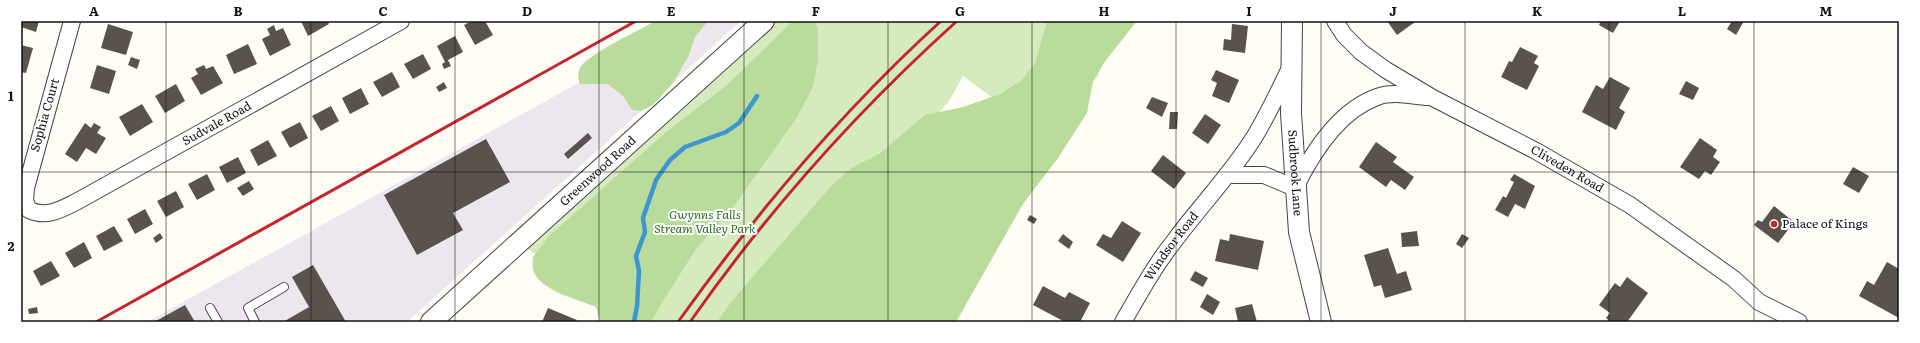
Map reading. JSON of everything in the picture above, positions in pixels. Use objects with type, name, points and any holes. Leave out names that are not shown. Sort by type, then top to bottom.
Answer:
[{"type":"street","name":"Sophia Court","points":[[29,210],[25,201],[30,170],[72,21]]},
{"type":"street","name":"Sudvale Road","points":[[29,210],[37,214],[46,214],[76,202],[401,21]]},
{"type":"street","name":"Greenwood Road","points":[[431,322],[764,21]]},
{"type":"street","name":"Sudbrook Lane","points":[[1292,21],[1290,68],[1291,113],[1299,232],[1321,322]]},
{"type":"street","name":"Cliveden Road","points":[[1335,21],[1344,35],[1361,52],[1386,70],[1433,98],[1536,151],[1630,205],[1734,279],[1759,302],[1799,322]]},
{"type":"street","name":"Windsor Road","points":[[1123,322],[1148,279],[1174,241],[1227,175],[1254,137],[1272,106],[1290,68]]},
{"type":"street","points":[[1227,175],[1264,175],[1296,188],[1316,150],[1345,117],[1360,105],[1378,96],[1397,94],[1433,98]]},
{"type":"street","points":[[1759,302],[1771,322]]},
{"type":"lane","points":[[256,322],[248,308],[284,287]]},
{"type":"lane","points":[[210,308],[218,322]]},
{"type":"shaded area","points":[[690,21],[741,21],[407,322],[147,322]]},
{"type":"green space","points":[[655,21],[708,21],[695,37],[688,57],[673,83],[653,105],[641,111],[632,110],[623,96],[608,84],[580,84],[578,73],[581,66],[587,60],[605,48]]},
{"type":"green space","name":"Gwynns Falls Stream Valley Park","points":[[776,21],[1090,21],[1099,74],[1052,141],[963,76],[949,101],[756,322],[620,322],[621,320],[527,248]]},
{"type":"green space","points":[[793,21],[813,21],[818,27],[818,60],[813,87],[796,119],[731,210],[696,249],[651,322],[600,322],[596,307],[560,293],[543,284],[533,270],[533,257],[548,237],[665,133],[727,85]]},
{"type":"green space","points":[[1047,21],[1137,21],[1106,60],[1093,81],[1087,113],[1058,158],[1023,204],[956,322],[717,322],[731,302],[832,185],[853,167],[879,154],[925,115],[963,107],[1000,94],[1021,81],[1035,63]]},
{"type":"building","points":[[23,21],[39,21],[36,32],[21,27]]},
{"type":"building","points":[[301,21],[327,21],[329,24],[308,36]]},
{"type":"building","points":[[472,21],[485,21],[493,35],[475,45],[464,25]]},
{"type":"building","points":[[1387,21],[1414,21],[1415,22],[1397,35]]},
{"type":"building","points":[[1601,21],[1620,21],[1613,33],[1599,25]]},
{"type":"building","points":[[1732,21],[1744,21],[1736,35],[1727,29]]},
{"type":"building","points":[[108,24],[133,32],[126,55],[101,48]]},
{"type":"building","points":[[1232,24],[1248,26],[1245,53],[1223,50],[1224,39],[1231,40]]},
{"type":"building","points":[[274,25],[276,31],[283,28],[291,45],[270,56],[262,39],[270,35],[267,29]]},
{"type":"building","points":[[455,36],[463,52],[448,60],[451,66],[444,69],[442,64],[445,62],[437,46]]},
{"type":"building","points":[[248,44],[257,64],[234,74],[226,55]]},
{"type":"building","points":[[21,45],[33,48],[26,73],[21,72]]},
{"type":"building","points":[[1520,47],[1538,56],[1534,63],[1539,66],[1527,90],[1501,77],[1509,61],[1512,62]]},
{"type":"building","points":[[423,54],[431,69],[413,79],[404,64]]},
{"type":"building","points":[[131,57],[140,60],[137,69],[128,65]]},
{"type":"building","points":[[97,65],[116,71],[109,94],[90,88]]},
{"type":"building","points":[[204,65],[206,69],[213,66],[223,83],[201,95],[191,78],[198,74],[195,69]]},
{"type":"building","points":[[1216,70],[1239,80],[1229,103],[1212,96],[1217,83],[1211,80]]},
{"type":"building","points":[[392,72],[400,87],[382,97],[373,82]]},
{"type":"building","points":[[1610,77],[1630,88],[1619,108],[1625,112],[1616,130],[1582,112],[1596,85],[1603,89]]},
{"type":"building","points":[[1686,81],[1699,88],[1693,100],[1679,94]]},
{"type":"building","points":[[444,82],[447,88],[439,92],[436,87]]},
{"type":"building","points":[[176,84],[185,101],[165,113],[155,96]]},
{"type":"building","points":[[361,88],[369,104],[350,114],[342,98]]},
{"type":"building","points":[[1152,97],[1168,103],[1162,117],[1146,108]]},
{"type":"building","points":[[142,104],[153,122],[130,136],[119,117]]},
{"type":"building","points":[[331,106],[339,121],[321,131],[312,116]]},
{"type":"building","points":[[1170,112],[1178,112],[1177,129],[1169,129]]},
{"type":"building","points":[[1205,114],[1221,125],[1208,144],[1192,133]]},
{"type":"building","points":[[300,122],[308,138],[290,148],[281,132]]},
{"type":"building","points":[[85,123],[91,128],[94,123],[101,127],[97,133],[106,138],[96,154],[86,148],[77,162],[65,154]]},
{"type":"building","points":[[588,133],[592,138],[568,159],[564,154]]},
{"type":"building","points":[[1700,138],[1717,150],[1713,157],[1720,162],[1711,175],[1705,171],[1699,179],[1680,167]]},
{"type":"building","points":[[486,139],[510,182],[453,213],[463,230],[417,255],[384,195]]},
{"type":"building","points":[[268,140],[277,156],[258,166],[250,150]]},
{"type":"building","points":[[1376,142],[1397,157],[1393,162],[1414,177],[1405,190],[1391,180],[1386,187],[1359,167]]},
{"type":"building","points":[[1163,155],[1186,173],[1174,189],[1151,171]]},
{"type":"building","points":[[238,157],[246,173],[227,183],[219,167]]},
{"type":"building","points":[[1853,167],[1869,176],[1859,193],[1843,184]]},
{"type":"building","points":[[207,174],[215,190],[197,200],[188,184]]},
{"type":"building","points":[[1514,174],[1535,186],[1525,209],[1515,204],[1508,217],[1495,210],[1503,196],[1506,198],[1514,182],[1510,180]]},
{"type":"building","points":[[249,181],[254,189],[243,196],[237,188]]},
{"type":"building","points":[[176,191],[184,207],[166,217],[157,201]]},
{"type":"building","name":"Palace of Kings","points":[[1774,206],[1794,222],[1778,243],[1754,225],[1758,220],[1762,222]]},
{"type":"building","points":[[145,209],[153,224],[135,234],[127,219]]},
{"type":"building","points":[[1030,215],[1037,219],[1034,224],[1027,220]]},
{"type":"building","points":[[1122,221],[1141,233],[1123,262],[1096,245],[1103,234],[1111,238]]},
{"type":"building","points":[[114,226],[123,241],[104,251],[96,236]]},
{"type":"building","points":[[1417,231],[1419,246],[1402,247],[1401,233]]},
{"type":"building","points":[[160,233],[163,238],[156,243],[153,238]]},
{"type":"building","points":[[1063,234],[1073,242],[1069,249],[1058,241]]},
{"type":"building","points":[[1230,234],[1264,241],[1258,270],[1215,261],[1220,239],[1229,241]]},
{"type":"building","points":[[1462,234],[1469,238],[1462,248],[1456,244]]},
{"type":"building","points":[[84,242],[92,258],[74,268],[65,253]]},
{"type":"building","points":[[1388,248],[1397,274],[1406,271],[1412,290],[1385,298],[1381,285],[1374,287],[1364,255]]},
{"type":"building","points":[[51,261],[60,276],[41,286],[33,271]]},
{"type":"building","points":[[1887,262],[1899,269],[1899,318],[1859,296],[1867,281],[1874,285]]},
{"type":"building","points":[[313,265],[346,322],[283,322],[309,307],[292,277]]},
{"type":"building","points":[[1195,271],[1208,278],[1203,287],[1190,280]]},
{"type":"building","points":[[1627,277],[1648,293],[1627,322],[1611,322],[1606,318],[1610,313],[1599,305],[1615,283],[1620,287]]},
{"type":"building","points":[[1043,286],[1065,298],[1069,292],[1090,303],[1080,322],[1065,322],[1033,305]]},
{"type":"building","points":[[1207,294],[1220,302],[1213,315],[1200,307]]},
{"type":"building","points":[[1252,304],[1257,322],[1238,322],[1235,308]]},
{"type":"building","points":[[185,305],[195,322],[154,322]]},
{"type":"building","points":[[37,307],[38,313],[29,314],[28,309]]},
{"type":"building","points":[[548,308],[577,320],[576,322],[542,322]]},
{"type":"waterway","points":[[634,322],[637,306],[639,271],[636,256],[645,232],[643,218],[656,180],[670,160],[685,147],[726,132],[739,123],[757,96]]},
{"type":"railway","points":[[96,322],[636,21]]},
{"type":"railway","points":[[678,322],[738,242],[802,164],[869,91],[904,55],[941,21]]},
{"type":"railway","points":[[690,322],[750,241],[815,164],[884,91],[957,21]]},
{"type":"place","name":"Palace of Kings","points":[[1774,224]]}]
